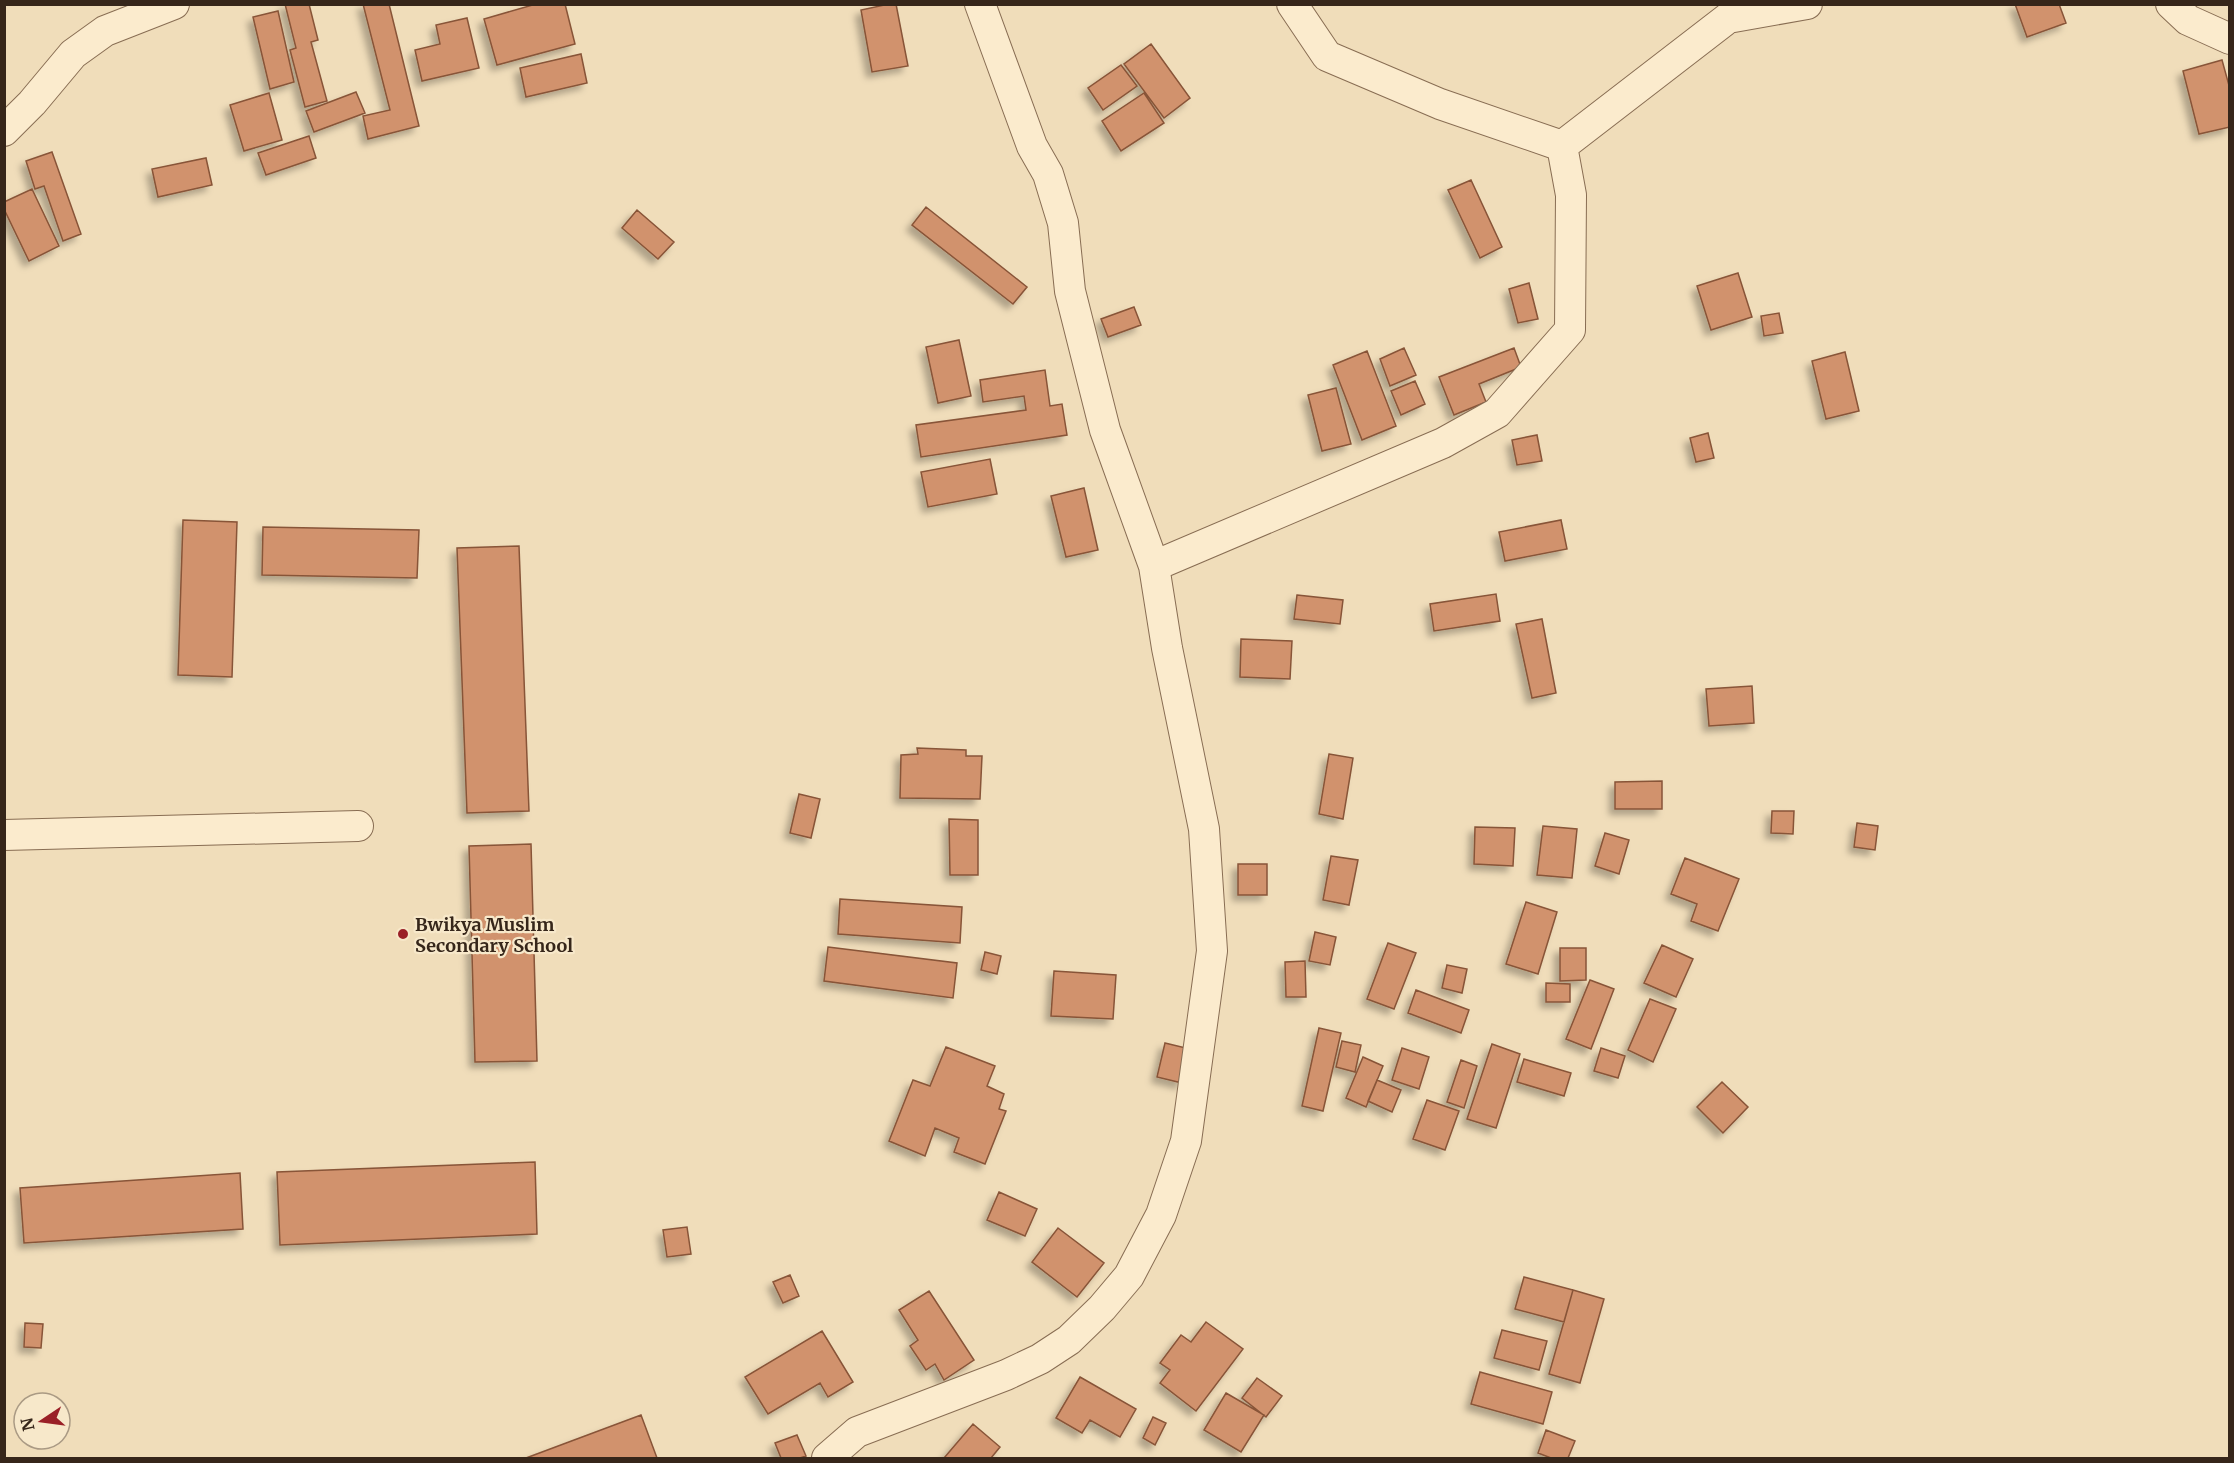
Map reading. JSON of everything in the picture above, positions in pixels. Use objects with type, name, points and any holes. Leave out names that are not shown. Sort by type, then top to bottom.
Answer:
[{"type":"street","points":[[4,131],[32,103],[73,54],[105,31],[174,4]]},
{"type":"street","points":[[827,1458],[857,1432],[1006,1375],[1040,1359],[1069,1340],[1129,1276],[1161,1215],[1186,1141],[1212,951],[1204,829],[1167,648],[1154,566],[1105,430],[1070,291],[1063,223],[1048,174],[1032,146],[980,4]]},
{"type":"street","points":[[1292,4],[1327,56],[1440,104],[1562,146]]},
{"type":"street","points":[[1562,146],[1728,18],[1807,4]]},
{"type":"street","points":[[2171,4],[2188,20],[2229,39]]},
{"type":"street","points":[[1154,566],[1443,443],[1497,413],[1570,330],[1571,195],[1562,146]]},
{"type":"street","points":[[4,835],[358,826]]},
{"type":"building","points":[[285,4],[309,4],[318,40],[311,42],[327,101],[305,107],[290,50],[296,48]]},
{"type":"building","points":[[363,4],[389,4],[419,126],[368,139],[363,116],[390,110]]},
{"type":"building","points":[[536,4],[565,4],[575,44],[497,65],[484,19]]},
{"type":"building","points":[[896,4],[908,66],[872,72],[861,10]]},
{"type":"building","points":[[2015,4],[2059,4],[2066,23],[2027,37]]},
{"type":"building","points":[[278,11],[294,82],[270,89],[253,17]]},
{"type":"building","points":[[467,18],[479,68],[422,81],[415,50],[440,44],[436,25]]},
{"type":"building","points":[[1151,44],[1190,98],[1164,118],[1124,64]]},
{"type":"building","points":[[581,54],[587,83],[526,97],[520,68]]},
{"type":"building","points":[[2222,60],[2230,89],[2230,127],[2199,134],[2183,71]]},
{"type":"building","points":[[1121,65],[1137,86],[1103,110],[1088,88]]},
{"type":"building","points":[[356,92],[365,113],[314,132],[306,111]]},
{"type":"building","points":[[269,93],[282,140],[244,151],[230,105]]},
{"type":"building","points":[[1144,93],[1164,123],[1121,151],[1102,121]]},
{"type":"building","points":[[309,136],[316,158],[266,175],[258,153]]},
{"type":"building","points":[[52,152],[81,234],[63,241],[44,186],[35,189],[26,161]]},
{"type":"building","points":[[206,158],[212,185],[158,197],[152,169]]},
{"type":"building","points":[[1471,180],[1502,247],[1480,258],[1448,190]]},
{"type":"building","points":[[32,189],[59,246],[29,261],[4,209],[4,202]]},
{"type":"building","points":[[926,207],[1027,287],[1013,304],[912,225]]},
{"type":"building","points":[[637,210],[674,242],[658,259],[622,228]]},
{"type":"building","points":[[1738,273],[1752,317],[1711,330],[1697,286]]},
{"type":"building","points":[[1529,283],[1538,319],[1518,323],[1509,289]]},
{"type":"building","points":[[1134,307],[1141,325],[1108,337],[1101,319]]},
{"type":"building","points":[[1779,313],[1783,333],[1764,336],[1761,316]]},
{"type":"building","points":[[959,340],[971,396],[938,403],[926,347]]},
{"type":"building","points":[[1404,348],[1416,375],[1390,386],[1380,359]]},
{"type":"building","points":[[1514,348],[1521,367],[1479,384],[1486,402],[1454,415],[1439,377]]},
{"type":"building","points":[[1367,351],[1396,426],[1362,440],[1333,365]]},
{"type":"building","points":[[1845,352],[1859,411],[1826,419],[1812,361]]},
{"type":"building","points":[[1045,370],[1050,406],[1062,404],[1067,435],[921,457],[916,425],[1026,410],[1024,396],[983,402],[980,380]]},
{"type":"building","points":[[1415,381],[1425,404],[1401,415],[1391,391]]},
{"type":"building","points":[[1336,388],[1351,444],[1322,451],[1308,395]]},
{"type":"building","points":[[1708,433],[1714,458],[1696,462],[1690,438]]},
{"type":"building","points":[[1537,435],[1542,461],[1517,465],[1512,440]]},
{"type":"building","points":[[990,459],[997,494],[928,507],[921,472]]},
{"type":"building","points":[[1084,488],[1098,550],[1066,557],[1051,496]]},
{"type":"building","points":[[183,520],[237,522],[232,677],[178,675]]},
{"type":"building","points":[[1561,520],[1567,549],[1505,561],[1499,532]]},
{"type":"building","points":[[263,527],[419,530],[417,578],[262,575]]},
{"type":"building","points":[[519,546],[529,811],[467,813],[457,548]]},
{"type":"building","points":[[1496,594],[1500,621],[1434,631],[1430,604]]},
{"type":"building","points":[[1297,595],[1343,600],[1340,624],[1294,619]]},
{"type":"building","points":[[1542,619],[1556,693],[1532,698],[1516,624]]},
{"type":"building","points":[[1241,639],[1292,641],[1290,679],[1240,677]]},
{"type":"building","points":[[1752,686],[1754,723],[1709,726],[1706,689]]},
{"type":"building","points":[[917,748],[966,750],[966,756],[982,756],[980,799],[900,798],[901,755],[918,754]]},
{"type":"building","points":[[1329,754],[1353,758],[1343,819],[1319,814]]},
{"type":"building","points":[[1662,781],[1662,809],[1615,809],[1615,782]]},
{"type":"building","points":[[799,794],[820,799],[811,838],[790,833]]},
{"type":"building","points":[[1772,811],[1794,811],[1793,834],[1771,833]]},
{"type":"building","points":[[949,819],[978,820],[978,875],[950,875]]},
{"type":"building","points":[[1857,823],[1878,826],[1875,850],[1854,847]]},
{"type":"building","points":[[1543,826],[1577,829],[1572,878],[1537,875]]},
{"type":"building","points":[[1475,827],[1515,828],[1513,866],[1474,864]]},
{"type":"building","points":[[1605,833],[1629,840],[1619,874],[1595,866]]},
{"type":"building","points":[[531,844],[537,1061],[475,1062],[469,846]]},
{"type":"building","points":[[1331,856],[1358,860],[1349,905],[1323,900]]},
{"type":"building","points":[[1685,858],[1739,879],[1718,931],[1691,921],[1697,904],[1671,894]]},
{"type":"building","points":[[1238,864],[1267,864],[1267,895],[1238,895]]},
{"type":"building","points":[[840,899],[962,907],[960,943],[838,934]]},
{"type":"building","points":[[1526,902],[1557,912],[1538,974],[1506,964]]},
{"type":"building","points":[[1315,932],[1336,937],[1330,965],[1309,961]]},
{"type":"building","points":[[1388,943],[1416,953],[1394,1009],[1367,999]]},
{"type":"building","points":[[1662,945],[1693,959],[1676,997],[1644,983]]},
{"type":"building","points":[[828,947],[957,963],[953,998],[824,981]]},
{"type":"building","points":[[1560,948],[1586,948],[1586,980],[1560,981]]},
{"type":"building","points":[[985,952],[1001,956],[997,974],[981,970]]},
{"type":"building","points":[[1305,961],[1306,997],[1286,997],[1285,962]]},
{"type":"building","points":[[1447,965],[1467,969],[1462,993],[1442,988]]},
{"type":"building","points":[[1054,971],[1116,975],[1113,1019],[1051,1016]]},
{"type":"building","points":[[1590,980],[1614,989],[1591,1049],[1566,1039]]},
{"type":"building","points":[[1546,983],[1570,984],[1570,1002],[1546,1002]]},
{"type":"building","points":[[1416,990],[1469,1010],[1461,1033],[1408,1013]]},
{"type":"building","points":[[1650,999],[1676,1009],[1653,1062],[1628,1050]]},
{"type":"building","points":[[1319,1028],[1341,1033],[1323,1111],[1302,1106]]},
{"type":"building","points":[[1342,1041],[1361,1045],[1355,1072],[1336,1067]]},
{"type":"building","points":[[1165,1043],[1190,1049],[1182,1083],[1157,1077]]},
{"type":"building","points":[[1492,1044],[1520,1054],[1496,1128],[1467,1119]]},
{"type":"building","points":[[946,1047],[995,1066],[987,1086],[1004,1094],[999,1109],[1006,1111],[985,1164],[954,1152],[959,1138],[935,1128],[925,1156],[889,1141],[913,1080],[930,1086]]},
{"type":"building","points":[[1402,1048],[1429,1057],[1419,1089],[1392,1080]]},
{"type":"building","points":[[1601,1048],[1625,1056],[1618,1078],[1594,1071]]},
{"type":"building","points":[[1363,1057],[1383,1066],[1366,1107],[1346,1098]]},
{"type":"building","points":[[1524,1059],[1571,1073],[1564,1096],[1517,1082]]},
{"type":"building","points":[[1461,1060],[1477,1066],[1464,1108],[1447,1102]]},
{"type":"building","points":[[1377,1080],[1401,1090],[1392,1112],[1368,1101]]},
{"type":"building","points":[[1722,1082],[1748,1107],[1723,1133],[1697,1107]]},
{"type":"building","points":[[1427,1100],[1459,1111],[1445,1150],[1413,1139]]},
{"type":"building","points":[[535,1162],[537,1234],[280,1245],[277,1172]]},
{"type":"building","points":[[240,1173],[243,1229],[24,1243],[20,1188]]},
{"type":"building","points":[[999,1192],[1037,1209],[1025,1236],[987,1220]]},
{"type":"building","points":[[687,1227],[691,1254],[667,1257],[663,1230]]},
{"type":"building","points":[[1058,1228],[1104,1263],[1077,1297],[1032,1262]]},
{"type":"building","points":[[790,1275],[799,1296],[783,1303],[773,1282]]},
{"type":"building","points":[[1524,1277],[1573,1290],[1564,1322],[1515,1309]]},
{"type":"building","points":[[1573,1290],[1604,1299],[1580,1383],[1549,1374]]},
{"type":"building","points":[[929,1291],[974,1360],[944,1380],[935,1364],[926,1370],[910,1346],[918,1340],[899,1310]]},
{"type":"building","points":[[1206,1322],[1243,1349],[1196,1411],[1160,1383],[1170,1370],[1160,1363],[1181,1335],[1191,1342]]},
{"type":"building","points":[[25,1323],[43,1324],[41,1348],[24,1347]]},
{"type":"building","points":[[1502,1330],[1547,1341],[1539,1370],[1494,1358]]},
{"type":"building","points":[[822,1331],[853,1382],[828,1397],[820,1383],[768,1414],[745,1377]]},
{"type":"building","points":[[1480,1372],[1552,1392],[1543,1424],[1471,1404]]},
{"type":"building","points":[[1080,1377],[1136,1409],[1120,1437],[1090,1420],[1082,1433],[1056,1418]]},
{"type":"building","points":[[1257,1378],[1282,1396],[1266,1417],[1242,1398]]},
{"type":"building","points":[[1226,1393],[1264,1415],[1241,1452],[1204,1430]]},
{"type":"building","points":[[641,1415],[657,1458],[526,1458]]},
{"type":"building","points":[[1153,1417],[1166,1423],[1155,1445],[1143,1438]]},
{"type":"building","points":[[973,1424],[1000,1447],[991,1458],[944,1458]]},
{"type":"building","points":[[1546,1430],[1575,1441],[1568,1458],[1551,1458],[1538,1453]]},
{"type":"building","points":[[797,1435],[806,1456],[781,1458],[775,1443]]},
{"type":"place","name":"Bwikya Muslim Secondary School","points":[[403,934]]}]
